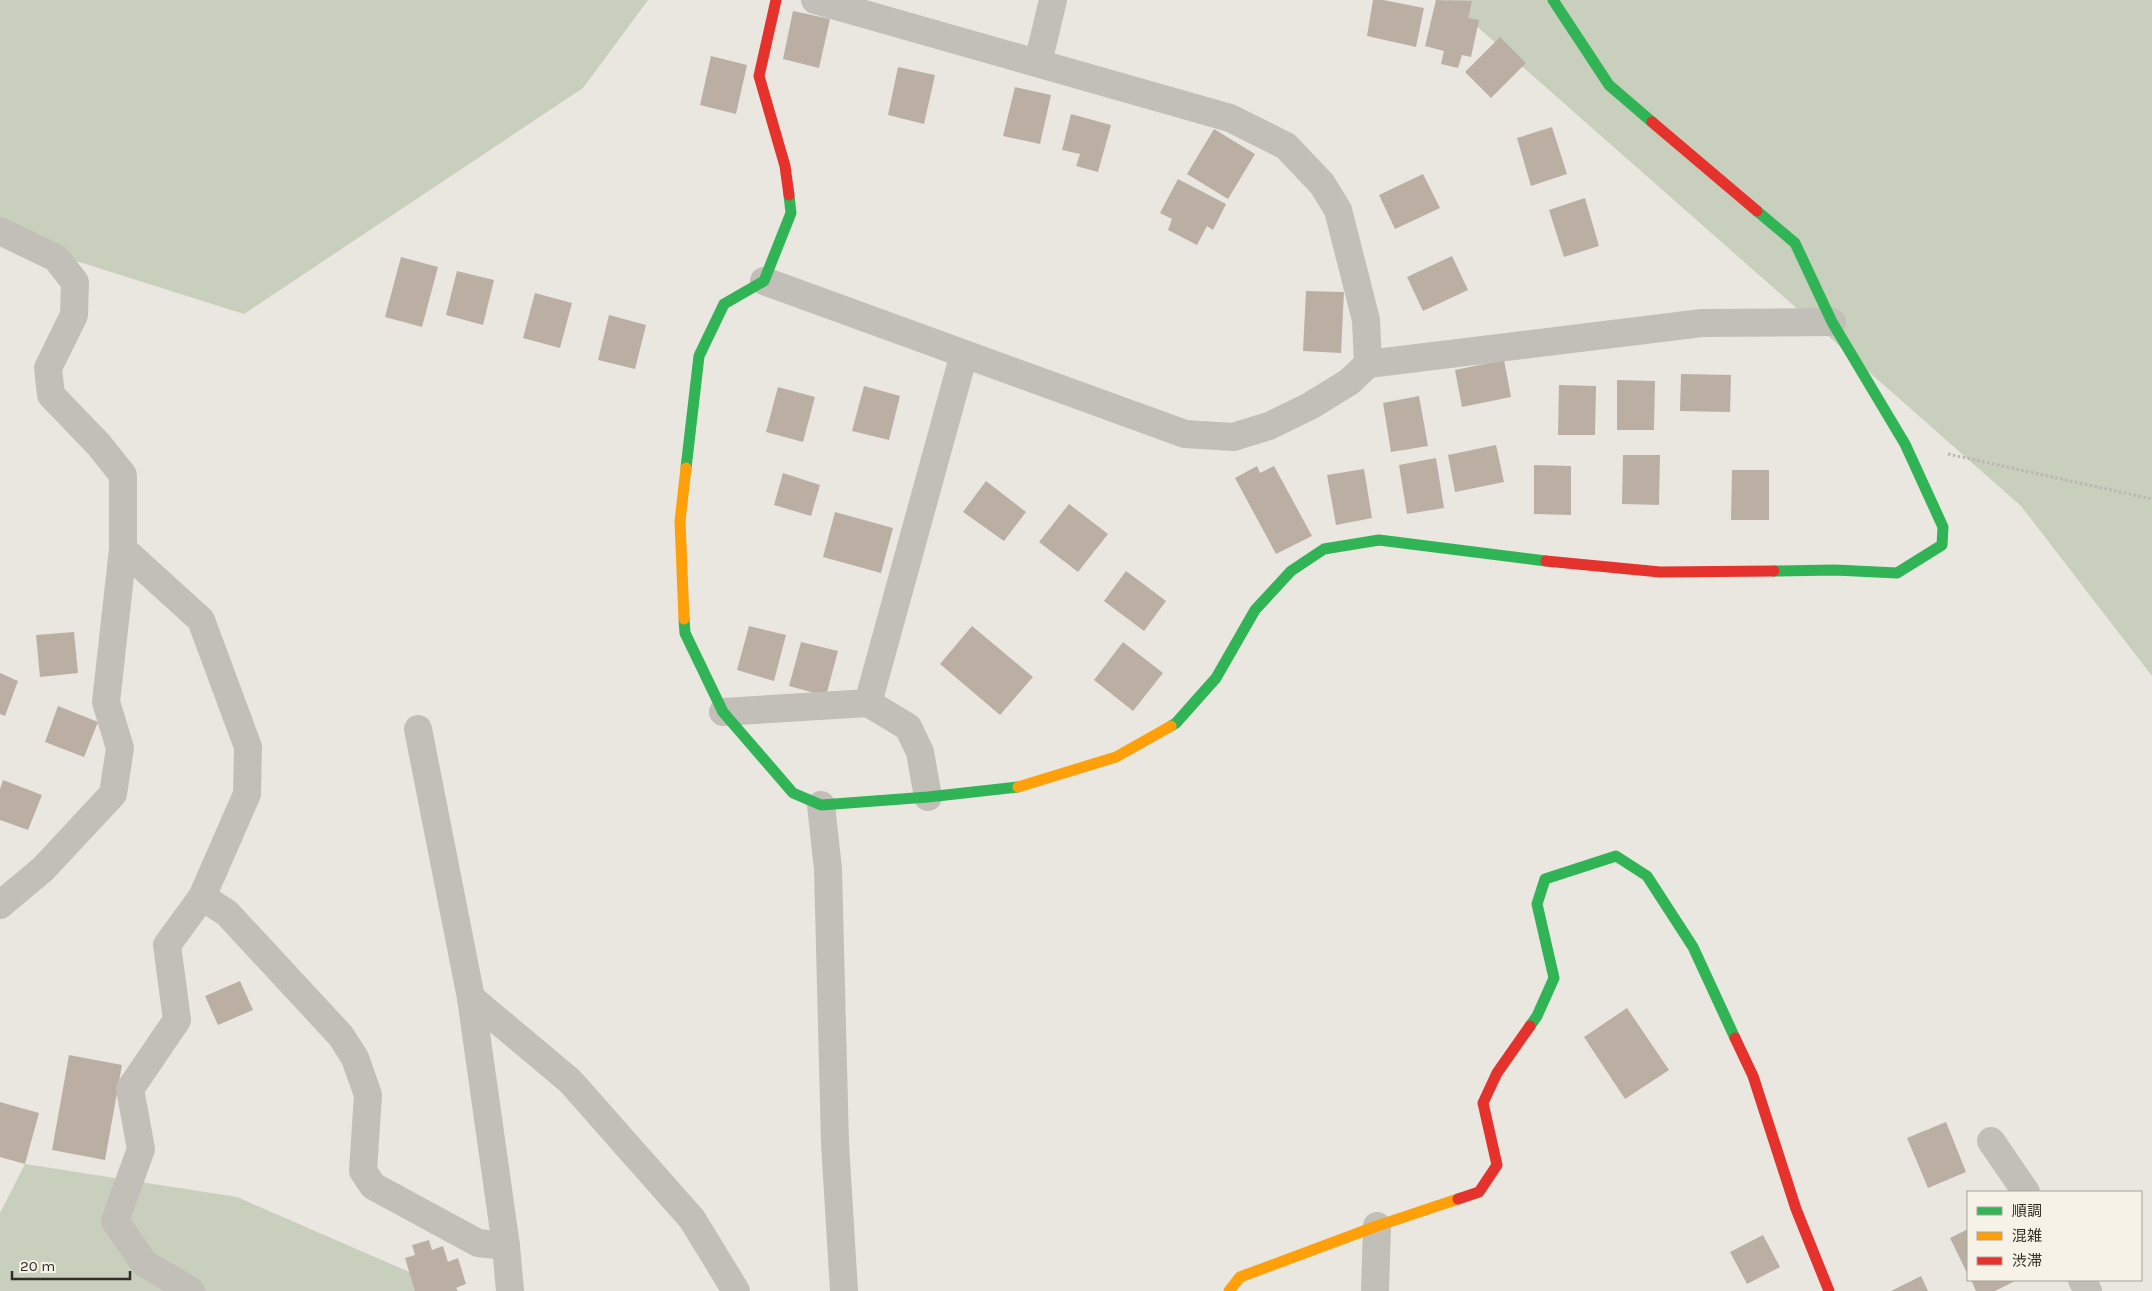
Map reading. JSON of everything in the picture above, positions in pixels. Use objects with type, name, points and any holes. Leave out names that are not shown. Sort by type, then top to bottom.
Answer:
[{"type":"street","points":[[776,0],[759,76],[785,166],[791,213],[764,282],[724,304],[698,356],[680,521],[685,632],[723,712],[793,792],[821,805],[928,797],[1021,787],[1116,757],[1176,723],[1216,678],[1255,610],[1291,571],[1324,549],[1378,540],[1489,555],[1660,572],[1835,570],[1896,573],[1942,545],[1943,528],[1905,444],[1832,322],[1796,243],[1609,84],[1553,0]]},
{"type":"street","points":[[815,0],[1230,118],[1286,146],[1322,184],[1338,210],[1366,320],[1368,364]]},
{"type":"street","points":[[1038,63],[1053,0]]},
{"type":"street","points":[[0,231],[56,258],[75,282],[74,315],[48,368],[51,395],[99,445],[123,475],[123,549],[106,702],[120,748],[113,794],[43,869],[0,905]]},
{"type":"street","points":[[764,282],[1185,434],[1234,438],[1268,426],[1310,406],[1349,382],[1368,364],[1702,323],[1832,322]]},
{"type":"street","points":[[868,703],[964,354]]},
{"type":"street","points":[[123,549],[202,620],[248,747],[246,794],[202,897],[167,945],[177,1020],[130,1089],[141,1149],[115,1221],[144,1263],[191,1291]]},
{"type":"street","points":[[723,712],[868,703],[908,727],[920,752],[928,797]]},
{"type":"street","points":[[418,729],[471,998],[506,1246],[510,1291]]},
{"type":"street","points":[[821,805],[828,869],[835,1143],[844,1291]]},
{"type":"street","points":[[1229,1291],[1240,1277],[1377,1226],[1479,1192],[1497,1165],[1483,1103],[1497,1073],[1537,1016],[1554,978],[1536,904],[1545,879],[1616,856],[1647,876],[1693,947],[1753,1076],[1796,1210],[1829,1291]]},
{"type":"street","points":[[202,897],[227,913],[341,1036],[356,1058],[368,1095],[363,1171],[373,1186],[478,1243],[506,1246]]},
{"type":"street","points":[[471,998],[570,1080],[692,1219],[736,1291]]},
{"type":"street","points":[[1991,1141],[2025,1191]]},
{"type":"street","points":[[1375,1291],[1377,1226]]},
{"type":"path","points":[[1905,444],[2152,499]]},
{"type":"green space","points":[[0,0],[648,0],[583,88],[244,314],[0,237]]},
{"type":"green space","points":[[1447,0],[2152,0],[2152,676],[2021,506]]},
{"type":"green space","points":[[25,1164],[237,1197],[453,1291],[0,1291],[0,1213]]},
{"type":"building","points":[[1373,0],[1383,0],[1424,8],[1416,47],[1367,36]]},
{"type":"building","points":[[1436,0],[1472,1],[1468,18],[1479,20],[1471,57],[1462,55],[1458,68],[1441,64],[1444,51],[1425,46]]},
{"type":"building","points":[[793,11],[830,19],[819,68],[783,59]]},
{"type":"building","points":[[1500,37],[1526,63],[1491,98],[1465,72]]},
{"type":"building","points":[[711,56],[747,65],[736,114],[700,105]]},
{"type":"building","points":[[898,67],[935,75],[924,124],[888,115]]},
{"type":"building","points":[[1015,87],[1051,95],[1040,144],[1003,136]]},
{"type":"building","points":[[1071,114],[1111,125],[1098,172],[1076,166],[1080,154],[1062,150]]},
{"type":"building","points":[[1552,127],[1567,174],[1531,186],[1517,138]]},
{"type":"building","points":[[1214,129],[1255,154],[1228,199],[1187,174]]},
{"type":"building","points":[[1423,174],[1440,208],[1395,229],[1379,195]]},
{"type":"building","points":[[1178,179],[1226,204],[1213,230],[1207,226],[1197,245],[1168,230],[1172,219],[1160,213]]},
{"type":"building","points":[[1585,198],[1599,246],[1564,257],[1549,210]]},
{"type":"building","points":[[1452,256],[1468,290],[1423,311],[1407,277]]},
{"type":"building","points":[[401,257],[438,267],[422,327],[385,317]]},
{"type":"building","points":[[457,271],[494,280],[483,325],[446,315]]},
{"type":"building","points":[[1306,291],[1344,292],[1341,353],[1303,351]]},
{"type":"building","points":[[535,293],[572,303],[560,348],[523,338]]},
{"type":"building","points":[[609,315],[646,325],[635,369],[598,360]]},
{"type":"building","points":[[1504,360],[1511,397],[1462,407],[1455,370]]},
{"type":"building","points":[[1681,374],[1731,375],[1730,412],[1680,411]]},
{"type":"building","points":[[1617,380],[1655,381],[1654,430],[1617,430]]},
{"type":"building","points":[[1559,385],[1596,386],[1595,435],[1558,435]]},
{"type":"building","points":[[864,386],[900,396],[889,440],[852,431]]},
{"type":"building","points":[[778,387],[815,397],[803,442],[766,432]]},
{"type":"building","points":[[1419,396],[1428,446],[1391,452],[1383,403]]},
{"type":"building","points":[[1496,445],[1504,482],[1455,492],[1448,455]]},
{"type":"building","points":[[1623,455],[1660,455],[1659,505],[1622,504]]},
{"type":"building","points":[[1436,458],[1444,508],[1407,514],[1399,465]]},
{"type":"building","points":[[1534,465],[1571,466],[1571,515],[1534,514]]},
{"type":"building","points":[[1257,466],[1260,473],[1274,466],[1312,536],[1276,554],[1235,478]]},
{"type":"building","points":[[1364,469],[1372,518],[1336,525],[1327,475]]},
{"type":"building","points":[[1732,470],[1769,470],[1769,520],[1731,520]]},
{"type":"building","points":[[783,473],[820,485],[811,516],[774,505]]},
{"type":"building","points":[[986,481],[1026,512],[1004,541],[963,512]]},
{"type":"building","points":[[1069,504],[1108,534],[1078,572],[1039,542]]},
{"type":"building","points":[[835,512],[893,528],[881,573],[823,557]]},
{"type":"building","points":[[1126,571],[1166,601],[1144,631],[1104,601]]},
{"type":"building","points":[[749,626],[786,635],[774,681],[737,670]]},
{"type":"building","points":[[972,626],[1033,677],[1000,715],[940,664]]},
{"type":"building","points":[[74,632],[78,673],[40,677],[36,635]]},
{"type":"building","points":[[801,642],[838,651],[826,696],[789,686]]},
{"type":"building","points":[[1123,642],[1163,673],[1133,711],[1094,680]]},
{"type":"building","points":[[0,673],[18,681],[5,716],[0,714]]},
{"type":"building","points":[[58,706],[98,722],[84,757],[45,742]]},
{"type":"building","points":[[3,780],[42,795],[28,830],[0,820],[0,789]]},
{"type":"building","points":[[240,981],[253,1010],[218,1025],[205,996]]},
{"type":"building","points":[[1627,1008],[1669,1070],[1625,1099],[1584,1037]]},
{"type":"building","points":[[69,1055],[122,1065],[105,1160],[52,1150]]},
{"type":"building","points":[[0,1102],[39,1113],[25,1164],[0,1157]]},
{"type":"building","points":[[1946,1122],[1966,1172],[1928,1188],[1907,1138]]},
{"type":"building","points":[[1967,1230],[1967,1273],[1950,1238]]},
{"type":"building","points":[[1763,1235],[1780,1267],[1747,1284],[1730,1252]]},
{"type":"building","points":[[429,1240],[432,1250],[443,1246],[448,1262],[458,1258],[466,1284],[456,1288],[458,1291],[415,1291],[405,1258],[415,1255],[412,1245]]},
{"type":"building","points":[[1921,1276],[1928,1291],[1891,1291]]},
{"type":"building","points":[[1971,1281],[2015,1281],[1995,1291],[1976,1291]]},
{"type":"traffic: fast","points":[[1553,0],[1609,85],[1652,122]]},
{"type":"traffic: fast","points":[[686,468],[699,356],[724,304],[764,281],[791,213],[789,195]]},
{"type":"traffic: fast","points":[[1757,211],[1795,243],[1832,322],[1905,444],[1943,527],[1942,545],[1897,573],[1835,570],[1774,571]]},
{"type":"traffic: fast","points":[[1171,726],[1176,723],[1216,678],[1255,610],[1291,571],[1324,549],[1379,540],[1546,561]]},
{"type":"traffic: fast","points":[[684,619],[685,633],[723,712],[793,793],[821,805],[928,797],[1018,787]]},
{"type":"traffic: fast","points":[[1530,1026],[1537,1016],[1554,978],[1537,904],[1545,879],[1616,856],[1647,876],[1693,947],[1735,1038]]},
{"type":"traffic: slow","points":[[684,619],[680,521],[686,468]]},
{"type":"traffic: slow","points":[[1018,787],[1116,757],[1171,726]]},
{"type":"traffic: slow","points":[[1229,1291],[1240,1277],[1377,1226],[1458,1199]]},
{"type":"traffic: jam","points":[[776,0],[759,76],[785,166],[789,195]]},
{"type":"traffic: jam","points":[[1652,122],[1757,211]]},
{"type":"traffic: jam","points":[[1546,561],[1660,572],[1774,571]]},
{"type":"traffic: jam","points":[[1458,1199],[1479,1192],[1497,1165],[1483,1103],[1497,1073],[1530,1026]]},
{"type":"traffic: jam","points":[[1735,1038],[1753,1076],[1796,1209],[1829,1291]]}]
